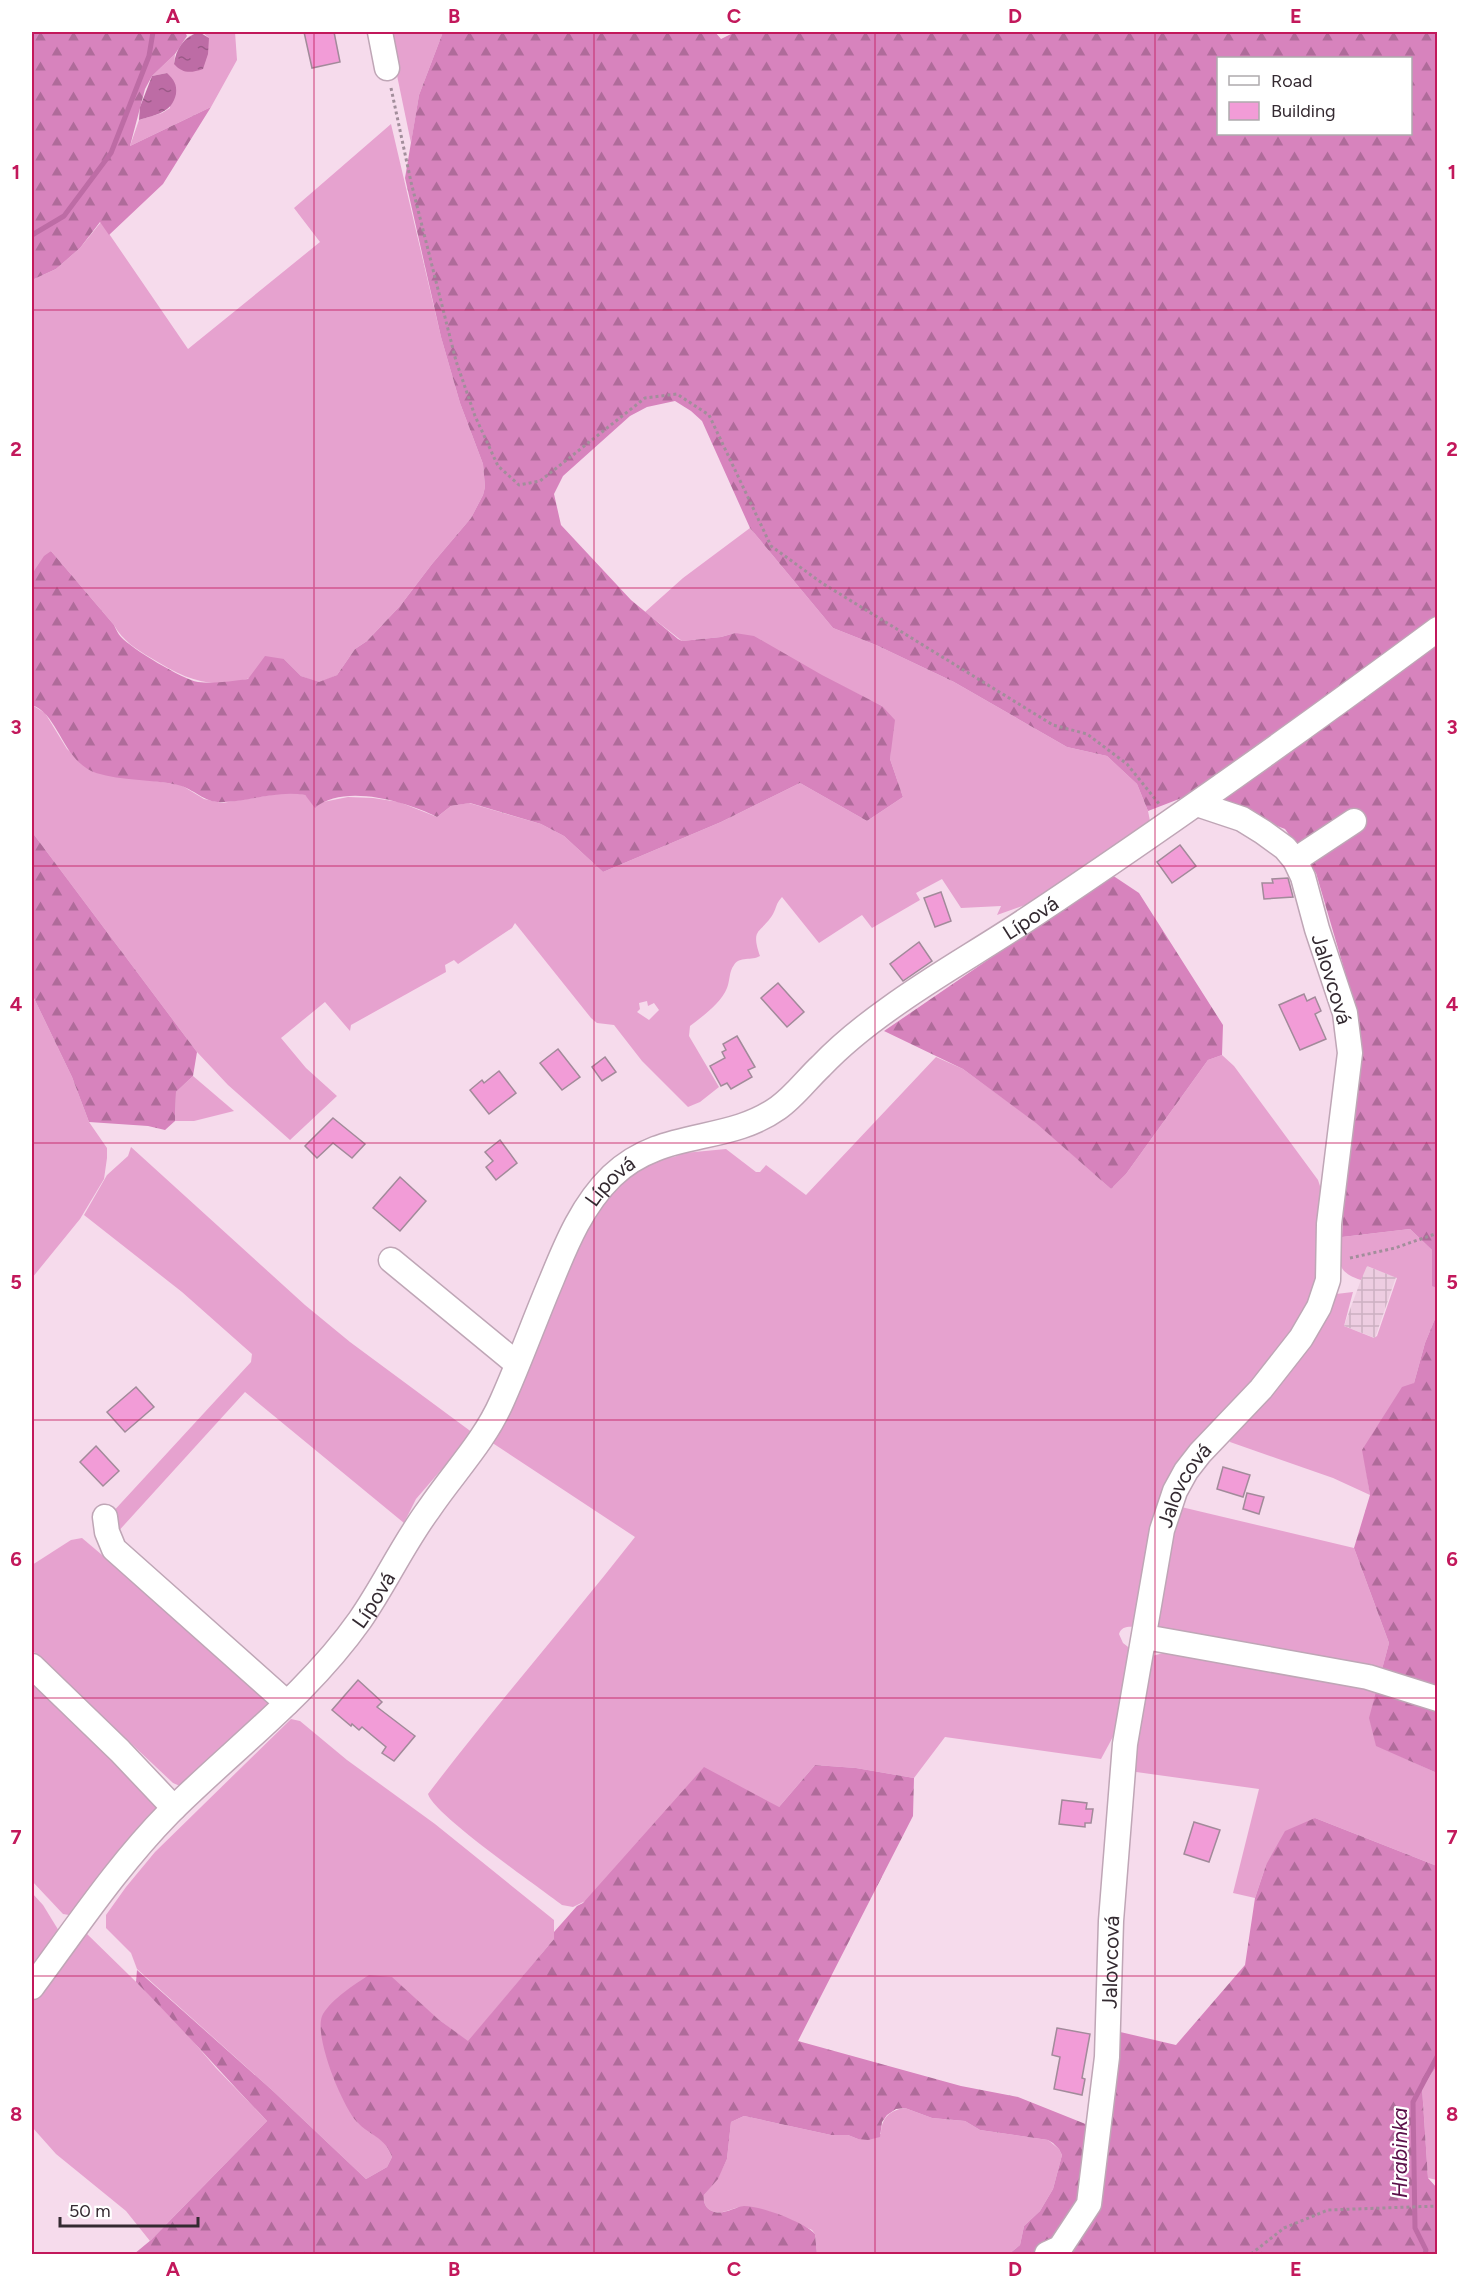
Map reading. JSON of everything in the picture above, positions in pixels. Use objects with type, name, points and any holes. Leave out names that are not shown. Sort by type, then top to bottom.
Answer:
[{"type":"street","points":[[380,32],[387,69]]},
{"type":"street","name":"Lípová","points":[[32,1987],[110,1881],[148,1834],[287,1703],[325,1664],[359,1620],[430,1507],[470,1457],[502,1401],[571,1232],[595,1195],[613,1175],[638,1156],[664,1144],[729,1130],[761,1120],[785,1103],[826,1060],[892,1006],[1024,921],[1197,804],[1437,629]]},
{"type":"street","name":"Jalovcová","points":[[1047,2254],[1060,2248],[1089,2204],[1107,2057],[1111,1921],[1125,1744],[1162,1530],[1175,1491],[1200,1453],[1261,1389],[1301,1338],[1318,1307],[1328,1280],[1329,1224],[1350,1053],[1345,1013],[1323,948],[1303,877],[1295,860],[1285,848],[1242,819],[1197,804]]},
{"type":"street","points":[[1295,860],[1354,821]]},
{"type":"street","points":[[391,1260],[516,1363]]},
{"type":"street","points":[[105,1517],[107,1532],[114,1549],[287,1703]]},
{"type":"street","points":[[1145,1637],[1368,1677],[1437,1699]]},
{"type":"street","points":[[32,1665],[120,1751],[174,1808]]},
{"type":"path","points":[[387,69],[411,182],[456,361],[475,416],[498,466],[519,485],[540,481],[645,398],[677,394],[709,415],[771,546],[822,583],[1053,725],[1087,734],[1127,764],[1172,820]]},
{"type":"path","points":[[1329,1254],[1351,1258],[1374,1254],[1437,1233]]},
{"type":"path","points":[[1251,2254],[1284,2228],[1328,2210],[1437,2205]]},
{"type":"shaded area","points":[[202,32],[235,32],[237,60],[211,107],[130,146],[139,120],[170,108],[167,73],[152,76],[175,54],[174,64],[209,38]]},
{"type":"shaded area","points":[[388,32],[443,32],[419,95],[411,143]]},
{"type":"shaded area","points":[[391,124],[441,337],[460,403],[483,464],[485,487],[483,495],[471,518],[400,606],[367,641],[355,649],[337,675],[319,683],[301,676],[284,659],[247,679],[220,683],[197,680],[174,671],[135,648],[51,551],[32,574],[32,280],[56,269],[80,248],[101,222],[188,349],[320,242],[294,208]]},
{"type":"shaded area","points":[[750,528],[833,628],[876,645],[954,682],[1067,747],[1107,756],[1137,784],[1148,811],[1151,826],[1045,898],[997,915],[1001,906],[961,908],[942,879],[916,893],[920,900],[872,928],[862,915],[819,943],[782,897],[769,920],[758,932],[756,940],[760,956],[736,962],[732,967],[727,988],[721,999],[690,1026],[689,1036],[719,1087],[700,1102],[688,1107],[642,1061],[614,1025],[597,1023],[591,1018],[515,923],[512,928],[458,964],[454,960],[445,965],[446,972],[351,1025],[350,1031],[325,1002],[281,1038],[306,1068],[337,1096],[290,1140],[228,1085],[197,1052],[32,832],[32,705],[45,713],[67,749],[94,772],[181,785],[204,799],[222,803],[290,792],[305,795],[313,804],[348,797],[399,802],[437,817],[451,806],[469,803],[541,824],[564,836],[603,872],[721,822],[800,783],[867,821],[903,797],[890,759],[891,744],[882,706],[735,633],[721,637],[682,641],[645,612],[683,578]],"holes":[[[647,1001],[648,1006],[654,1003],[659,1010],[649,1020],[637,1012],[640,1009],[639,1003]]]},
{"type":"shaded area","points":[[32,994],[72,1077],[89,1122],[107,1148],[107,1158],[104,1179],[80,1219],[32,1278]]},
{"type":"shaded area","points":[[1222,1055],[1234,1066],[1318,1180],[1322,1192],[1316,1287],[1294,1335],[1196,1443],[1138,1627],[1124,1628],[1119,1634],[1123,1643],[1132,1650],[1122,1720],[1101,1759],[945,1737],[914,1778],[856,1768],[815,1765],[779,1807],[573,1907],[562,1905],[448,1818],[428,1794],[635,1537],[491,1442],[556,1285],[603,1201],[617,1190],[619,1180],[650,1160],[674,1157],[684,1153],[726,1149],[756,1172],[760,1172],[766,1165],[806,1195],[936,1057],[963,1069],[1037,1123],[1111,1189],[1126,1174],[1208,1060]]},
{"type":"shaded area","points":[[193,1076],[234,1111],[194,1121],[175,1121],[176,1092]]},
{"type":"shaded area","points":[[131,1147],[305,1305],[350,1342],[473,1433],[416,1499],[404,1523],[245,1392],[115,1535],[110,1515],[251,1362],[252,1354],[182,1292],[84,1215],[107,1175],[128,1156]]},
{"type":"shaded area","points":[[1410,1229],[1432,1250],[1432,1285],[1437,1288],[1437,1314],[1425,1343],[1414,1383],[1363,1450],[1370,1495],[1333,1478],[1230,1442],[1231,1435],[1336,1294],[1353,1292],[1344,1326],[1374,1338],[1377,1336],[1397,1278],[1367,1266],[1361,1280],[1347,1273],[1340,1265],[1339,1259],[1342,1237]]},
{"type":"shaded area","points":[[1366,1266],[1396,1277],[1375,1338],[1344,1326]]},
{"type":"shaded area","points":[[1177,1506],[1354,1548],[1389,1643],[1380,1677],[1153,1633]]},
{"type":"shaded area","points":[[82,1538],[252,1682],[268,1699],[268,1705],[180,1786],[173,1783],[32,1650],[32,1565],[71,1540]]},
{"type":"shaded area","points":[[1179,1649],[1377,1688],[1376,1745],[1437,1773],[1437,1866],[1315,1818],[1266,1865],[1255,1898],[1233,1893],[1259,1789],[1129,1771],[1148,1657]]},
{"type":"shaded area","points":[[32,1675],[155,1794],[159,1809],[74,1912],[69,1915],[63,1914],[32,1881]]},
{"type":"shaded area","points":[[291,1719],[300,1721],[347,1760],[435,1824],[554,1920],[554,1939],[468,2042],[438,2019],[357,2122],[389,2146],[392,2157],[387,2167],[366,2179],[273,2091],[137,1969],[131,1953],[106,1928],[106,1915],[155,1852]]},
{"type":"shaded area","points":[[32,1893],[43,1905],[62,1936],[32,1976]]},
{"type":"shaded area","points":[[85,1932],[173,2018],[216,2068],[267,2121],[150,2241],[126,2211],[56,2154],[32,2127],[32,2002]]},
{"type":"shaded area","points":[[1437,2066],[1437,2180],[1428,2178],[1422,2087]]},
{"type":"shaded area","points":[[905,2108],[932,2118],[965,2121],[980,2130],[1048,2140],[1059,2149],[1062,2155],[1053,2189],[1040,2211],[1024,2226],[1020,2245],[1009,2254],[817,2254],[815,2234],[812,2230],[788,2219],[771,2212],[744,2207],[716,2212],[710,2210],[705,2204],[704,2195],[718,2178],[727,2159],[731,2122],[744,2116],[831,2135],[848,2135],[858,2139],[881,2134],[881,2128],[887,2116]]},
{"type":"green space","points":[[32,32],[185,32],[187,36],[175,54],[152,76],[145,89],[130,146],[211,107],[163,184],[109,235],[100,222],[80,248],[56,269],[32,280]]},
{"type":"green space","points":[[443,32],[715,32],[721,39],[735,32],[1437,32],[1437,1288],[1432,1286],[1432,1250],[1410,1229],[1342,1237],[1345,1166],[1355,1120],[1359,1020],[1316,873],[1285,829],[1192,794],[1148,811],[1137,784],[1107,756],[1067,747],[954,682],[876,645],[833,628],[750,528],[702,421],[675,401],[647,407],[630,416],[563,476],[554,494],[561,525],[631,600],[678,639],[682,641],[721,637],[735,633],[754,636],[882,706],[895,720],[890,759],[903,797],[867,821],[800,783],[721,822],[603,872],[564,836],[541,824],[470,803],[451,806],[437,817],[393,801],[358,796],[327,801],[315,808],[305,795],[295,794],[217,802],[178,785],[96,773],[75,759],[49,718],[32,705],[32,574],[44,556],[51,551],[114,625],[121,637],[170,670],[191,680],[204,683],[248,679],[265,656],[284,659],[301,676],[319,682],[337,675],[355,649],[367,641],[400,606],[471,518],[485,487],[483,464],[460,403],[441,337],[405,178],[419,95]]},
{"type":"green space","points":[[32,832],[197,1052],[193,1076],[176,1092],[175,1121],[165,1130],[148,1126],[89,1122],[72,1077],[32,994]]},
{"type":"green space","points":[[1112,875],[1139,893],[1223,1025],[1222,1055],[1208,1060],[1126,1174],[1111,1189],[1036,1123],[963,1069],[884,1031]]},
{"type":"green space","points":[[1437,1314],[1437,1773],[1376,1746],[1369,1718],[1389,1643],[1354,1548],[1370,1495],[1362,1450],[1402,1387],[1414,1383],[1425,1343]]},
{"type":"green space","points":[[815,1765],[856,1768],[914,1778],[913,1816],[798,2041],[961,2086],[1018,2097],[1088,2125],[1116,2031],[1176,2045],[1245,1965],[1255,1898],[1266,1865],[1285,1831],[1315,1818],[1437,1866],[1437,2066],[1422,2087],[1428,2178],[1437,2188],[1437,2254],[1009,2254],[1020,2245],[1024,2226],[1040,2211],[1053,2189],[1062,2155],[1059,2149],[1048,2140],[980,2130],[965,2121],[932,2118],[905,2108],[896,2109],[887,2115],[882,2122],[880,2137],[868,2140],[848,2135],[831,2135],[744,2116],[731,2122],[727,2159],[718,2179],[704,2195],[706,2206],[716,2212],[744,2206],[751,2207],[792,2220],[815,2234],[817,2254],[134,2254],[151,2240],[267,2121],[136,1982],[137,1970],[273,2091],[366,2179],[387,2167],[392,2157],[386,2145],[357,2122],[351,2114],[330,2069],[321,2023],[323,2014],[338,1997],[369,1975],[392,1977],[438,2019],[468,2041],[554,1939],[554,1932],[577,1906],[583,1903],[704,1767],[779,1807]]},
{"type":"water","points":[[199,32],[209,38],[208,54],[203,69],[184,71],[174,64],[177,53],[185,40]]},
{"type":"water","points":[[167,73],[175,85],[174,100],[167,109],[157,115],[139,120],[140,107],[152,76]]},
{"type":"building","points":[[304,32],[334,32],[340,62],[312,68]]},
{"type":"building","points":[[1180,845],[1196,866],[1172,883],[1157,862]]},
{"type":"building","points":[[1288,878],[1293,897],[1264,899],[1262,883],[1273,883],[1272,879]]},
{"type":"building","points":[[941,892],[951,921],[935,927],[924,898]]},
{"type":"building","points":[[919,942],[932,961],[903,981],[890,964]]},
{"type":"building","points":[[778,983],[804,1012],[787,1027],[761,998]]},
{"type":"building","points":[[1304,994],[1307,1001],[1315,997],[1321,1011],[1315,1014],[1326,1039],[1300,1050],[1279,1005]]},
{"type":"building","points":[[737,1036],[755,1067],[748,1070],[752,1077],[731,1089],[727,1083],[721,1086],[710,1066],[725,1058],[722,1052],[726,1050],[723,1044]]},
{"type":"building","points":[[558,1049],[580,1077],[562,1090],[540,1063]]},
{"type":"building","points":[[605,1057],[616,1072],[602,1081],[592,1067]]},
{"type":"building","points":[[499,1071],[516,1093],[489,1114],[470,1090],[482,1080],[484,1083]]},
{"type":"building","points":[[333,1118],[365,1144],[352,1158],[333,1143],[317,1158],[305,1146]]},
{"type":"building","points":[[500,1140],[517,1163],[496,1180],[486,1167],[493,1161],[485,1152]]},
{"type":"building","points":[[400,1177],[426,1201],[400,1231],[373,1208]]},
{"type":"building","points":[[136,1387],[154,1407],[125,1432],[107,1412]]},
{"type":"building","points":[[96,1446],[119,1471],[103,1486],[80,1462]]},
{"type":"building","points":[[1223,1467],[1250,1475],[1243,1497],[1217,1489]]},
{"type":"building","points":[[1247,1493],[1264,1497],[1259,1514],[1243,1509]]},
{"type":"building","points":[[358,1680],[382,1702],[377,1707],[415,1736],[394,1761],[382,1753],[386,1747],[362,1727],[359,1730],[352,1724],[351,1726],[332,1710]]},
{"type":"building","points":[[1062,1800],[1087,1803],[1086,1809],[1093,1809],[1091,1823],[1085,1823],[1085,1827],[1059,1824]]},
{"type":"building","points":[[1194,1822],[1220,1830],[1209,1862],[1184,1854]]},
{"type":"building","points":[[1057,2028],[1090,2034],[1082,2078],[1085,2079],[1082,2095],[1054,2089],[1060,2057],[1052,2055]]},
{"type":"waterway","points":[[32,235],[64,216],[111,153],[149,56],[153,32]]},
{"type":"waterway","name":"Hrabinka","points":[[1425,2254],[1426,2250],[1415,2228],[1413,2102],[1438,2055]]}]
